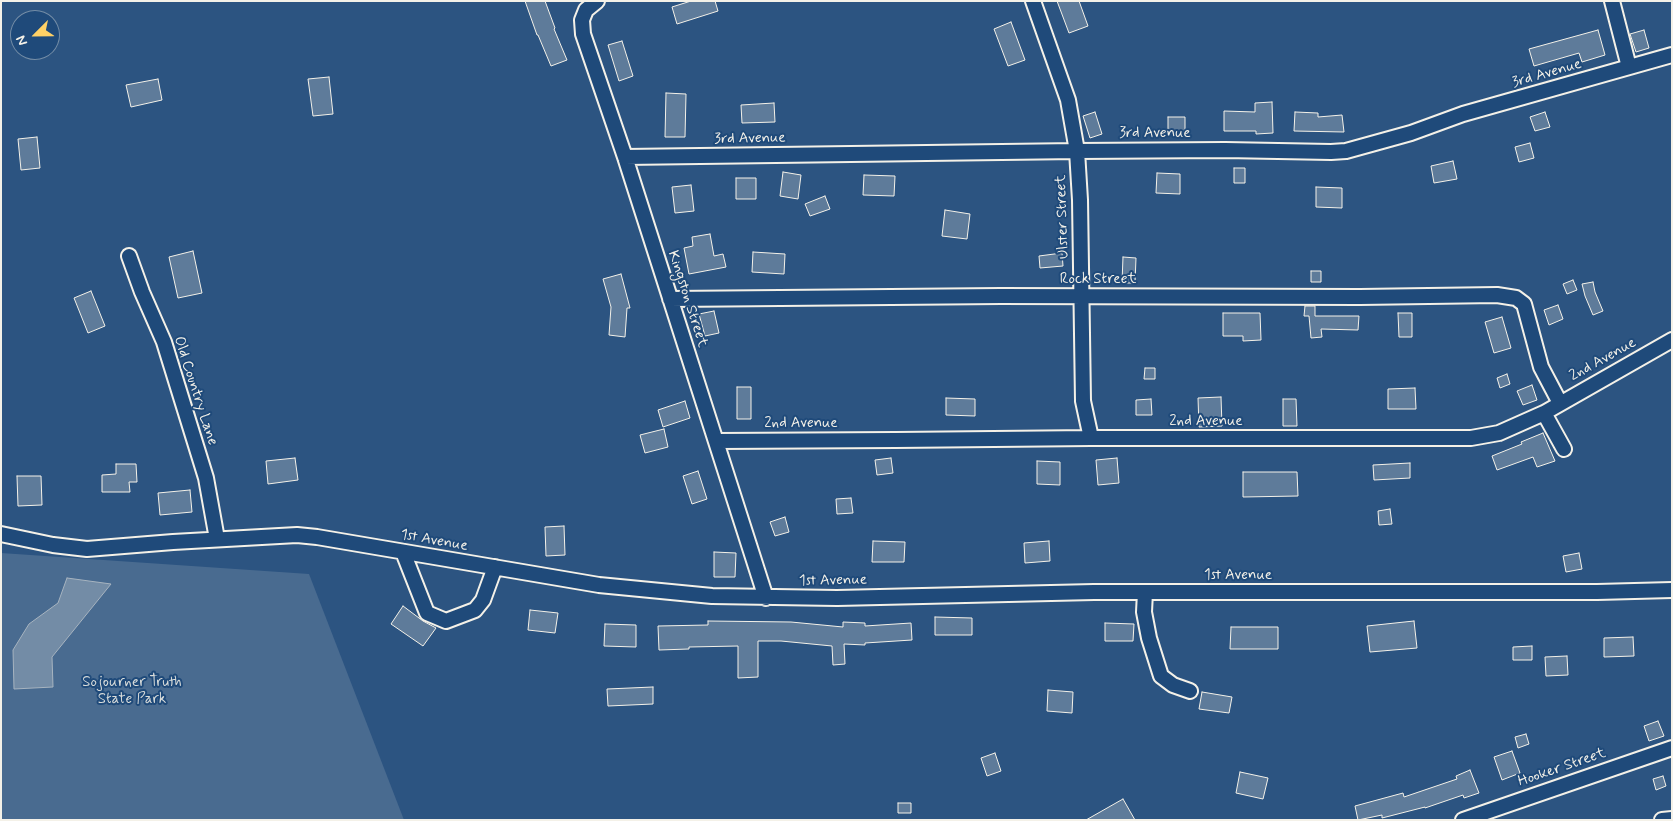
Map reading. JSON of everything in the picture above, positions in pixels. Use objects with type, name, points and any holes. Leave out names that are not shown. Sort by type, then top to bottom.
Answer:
[{"type":"street","name":"Ulster Street","points":[[1034,1],[1068,100],[1077,151],[1080,200],[1083,402],[1092,438]]},
{"type":"street","points":[[1612,1],[1629,67]]},
{"type":"street","name":"Kingston Street","points":[[592,5],[582,20],[583,34],[625,157],[766,598]]},
{"type":"street","name":"3rd Avenue","points":[[625,157],[1077,151],[1346,151],[1411,133],[1464,114],[1672,55]]},
{"type":"street","name":"Old Country Lane","points":[[129,256],[142,292],[164,342],[206,478],[217,539]]},
{"type":"street","name":"Rock Street","points":[[670,299],[1497,295],[1516,298],[1524,304],[1541,367],[1560,403]]},
{"type":"street","name":"2nd Avenue","points":[[717,441],[1092,438],[1471,438],[1499,433],[1544,412],[1672,340]]},
{"type":"street","points":[[1544,412],[1564,449]]},
{"type":"street","name":"1st Avenue","points":[[1,534],[53,545],[87,548],[297,535],[599,585],[712,596],[766,598],[1145,592],[1597,592],[1672,590]]},
{"type":"street","points":[[404,552],[427,613],[446,621],[475,610],[483,600],[495,567]]},
{"type":"street","points":[[1145,592],[1144,612],[1161,676],[1173,685],[1190,691]]},
{"type":"street","name":"Hooker Street","points":[[1463,820],[1489,816],[1672,748]]},
{"type":"street","points":[[1662,820],[1672,819]]},
{"type":"green space","name":"Sojourner Truth State Park","points":[[1,553],[309,574],[404,820],[1,820]]},
{"type":"shaded area","points":[[67,578],[111,584],[52,657],[53,687],[14,689],[13,650],[29,624],[58,603]]},
{"type":"building","points":[[525,1],[545,1],[567,60],[551,66]]},
{"type":"building","points":[[691,1],[715,1],[718,11],[677,24],[672,7]]},
{"type":"building","points":[[1057,1],[1079,1],[1088,26],[1069,33]]},
{"type":"building","points":[[1011,22],[1025,60],[1008,66],[994,29]]},
{"type":"building","points":[[1598,30],[1605,55],[1582,62],[1579,53],[1534,66],[1529,49]]},
{"type":"building","points":[[1644,30],[1649,48],[1636,52],[1630,34]]},
{"type":"building","points":[[622,41],[633,76],[619,81],[608,45]]},
{"type":"building","points":[[329,77],[333,114],[313,116],[308,79]]},
{"type":"building","points":[[158,79],[162,100],[131,107],[126,85]]},
{"type":"building","points":[[666,93],[686,94],[685,137],[665,137]]},
{"type":"building","points":[[1272,102],[1273,133],[1256,134],[1256,131],[1224,131],[1224,111],[1255,112],[1255,103]]},
{"type":"building","points":[[774,103],[775,122],[742,123],[741,105]]},
{"type":"building","points":[[1095,112],[1102,134],[1090,138],[1083,116]]},
{"type":"building","points":[[1295,112],[1318,113],[1318,117],[1342,115],[1344,132],[1294,131]]},
{"type":"building","points":[[1545,112],[1550,127],[1535,131],[1530,117]]},
{"type":"building","points":[[1168,117],[1185,117],[1185,133],[1168,133]]},
{"type":"building","points":[[37,137],[40,168],[21,170],[18,139]]},
{"type":"building","points":[[1530,143],[1534,158],[1519,162],[1515,147]]},
{"type":"building","points":[[1453,161],[1457,179],[1434,183],[1431,166]]},
{"type":"building","points":[[1234,168],[1245,168],[1245,183],[1234,183]]},
{"type":"building","points":[[783,172],[801,175],[798,199],[780,196]]},
{"type":"building","points":[[1157,173],[1180,174],[1180,194],[1156,193]]},
{"type":"building","points":[[864,175],[895,176],[894,196],[863,195]]},
{"type":"building","points":[[736,178],[756,178],[756,199],[736,199]]},
{"type":"building","points":[[691,185],[694,211],[675,213],[672,187]]},
{"type":"building","points":[[1316,187],[1342,188],[1342,208],[1316,207]]},
{"type":"building","points":[[825,196],[830,209],[810,216],[805,204]]},
{"type":"building","points":[[945,210],[970,214],[967,239],[942,236]]},
{"type":"building","points":[[710,234],[714,256],[723,254],[726,267],[689,274],[684,248],[693,246],[692,237]]},
{"type":"building","points":[[193,251],[202,293],[178,298],[169,257]]},
{"type":"building","points":[[753,252],[785,254],[784,274],[752,272]]},
{"type":"building","points":[[1062,253],[1063,266],[1040,268],[1039,256]]},
{"type":"building","points":[[1123,257],[1136,258],[1135,283],[1122,283]]},
{"type":"building","points":[[1311,271],[1321,271],[1321,282],[1311,282]]},
{"type":"building","points":[[621,274],[630,308],[627,308],[625,337],[609,335],[611,307],[603,279]]},
{"type":"building","points":[[1573,280],[1577,290],[1567,294],[1563,284]]},
{"type":"building","points":[[1593,282],[1603,311],[1593,315],[1582,284]]},
{"type":"building","points":[[91,291],[105,326],[88,333],[74,298]]},
{"type":"building","points":[[1558,305],[1563,319],[1549,325],[1544,310]]},
{"type":"building","points":[[1305,306],[1315,306],[1315,316],[1359,316],[1358,330],[1321,329],[1322,337],[1311,338],[1309,316],[1304,316]]},
{"type":"building","points":[[714,311],[719,333],[705,336],[699,314]]},
{"type":"building","points":[[1223,313],[1260,313],[1261,340],[1243,341],[1243,336],[1223,336]]},
{"type":"building","points":[[1398,313],[1412,313],[1412,337],[1399,337]]},
{"type":"building","points":[[1502,317],[1511,348],[1494,353],[1485,322]]},
{"type":"building","points":[[1145,368],[1155,368],[1155,379],[1144,379]]},
{"type":"building","points":[[1507,374],[1510,384],[1500,388],[1497,378]]},
{"type":"building","points":[[1532,385],[1537,400],[1523,405],[1517,391]]},
{"type":"building","points":[[737,387],[751,387],[751,419],[737,419]]},
{"type":"building","points":[[1415,388],[1416,409],[1388,409],[1388,389]]},
{"type":"building","points":[[1221,397],[1222,426],[1199,427],[1198,398]]},
{"type":"building","points":[[946,398],[975,399],[975,416],[946,415]]},
{"type":"building","points":[[1151,399],[1152,415],[1136,415],[1136,400]]},
{"type":"building","points":[[1283,399],[1296,399],[1297,426],[1283,426]]},
{"type":"building","points":[[685,401],[690,418],[663,427],[658,410]]},
{"type":"building","points":[[664,429],[668,447],[645,453],[640,435]]},
{"type":"building","points":[[1543,433],[1555,461],[1537,467],[1533,457],[1497,470],[1492,456]]},
{"type":"building","points":[[295,458],[298,480],[268,484],[266,461]]},
{"type":"building","points":[[891,458],[893,473],[877,475],[875,460]]},
{"type":"building","points":[[1117,458],[1119,483],[1098,485],[1096,460]]},
{"type":"building","points":[[1037,461],[1060,462],[1060,485],[1037,484]]},
{"type":"building","points":[[1410,463],[1410,478],[1374,480],[1373,465]]},
{"type":"building","points":[[116,464],[136,464],[137,482],[129,482],[130,492],[102,492],[102,475],[116,474]]},
{"type":"building","points":[[698,471],[707,499],[692,504],[683,476]]},
{"type":"building","points":[[1243,472],[1297,472],[1298,496],[1243,497]]},
{"type":"building","points":[[17,476],[41,476],[42,505],[18,506]]},
{"type":"building","points":[[190,490],[192,512],[160,515],[158,493]]},
{"type":"building","points":[[851,498],[853,513],[837,514],[836,499]]},
{"type":"building","points":[[1390,509],[1392,524],[1379,525],[1378,511]]},
{"type":"building","points":[[785,517],[789,532],[775,536],[770,522]]},
{"type":"building","points":[[564,526],[565,555],[546,556],[545,527]]},
{"type":"building","points":[[873,541],[905,542],[904,562],[872,562]]},
{"type":"building","points":[[1049,541],[1050,561],[1025,563],[1024,543]]},
{"type":"building","points":[[714,552],[736,553],[735,577],[714,577]]},
{"type":"building","points":[[1579,553],[1582,569],[1566,572],[1563,556]]},
{"type":"building","points":[[403,606],[436,628],[423,646],[391,624]]},
{"type":"building","points":[[530,610],[558,613],[555,633],[528,630]]},
{"type":"building","points":[[935,617],[972,618],[972,635],[935,635]]},
{"type":"building","points":[[708,621],[791,622],[843,627],[843,622],[865,623],[865,626],[911,623],[912,640],[865,643],[865,645],[844,644],[845,664],[833,665],[832,646],[781,641],[758,641],[758,677],[738,678],[738,646],[659,650],[658,626],[708,625]]},
{"type":"building","points":[[1414,621],[1417,648],[1370,652],[1367,626]]},
{"type":"building","points":[[1105,623],[1134,624],[1133,641],[1105,641]]},
{"type":"building","points":[[605,624],[636,625],[636,647],[604,646]]},
{"type":"building","points":[[1231,627],[1278,627],[1278,649],[1230,649]]},
{"type":"building","points":[[1633,637],[1634,656],[1604,657],[1604,638]]},
{"type":"building","points":[[1532,646],[1532,660],[1513,660],[1513,647]]},
{"type":"building","points":[[1567,656],[1568,675],[1546,676],[1545,657]]},
{"type":"building","points":[[653,687],[653,704],[608,706],[607,689]]},
{"type":"building","points":[[1048,690],[1073,692],[1072,713],[1047,711]]},
{"type":"building","points":[[1202,692],[1232,697],[1229,713],[1199,709]]},
{"type":"building","points":[[1658,721],[1664,736],[1649,741],[1644,726]]},
{"type":"building","points":[[1526,734],[1529,744],[1518,748],[1515,737]]},
{"type":"building","points":[[1512,751],[1520,773],[1502,780],[1494,757]]},
{"type":"building","points":[[995,753],[1001,771],[987,776],[981,758]]},
{"type":"building","points":[[1470,770],[1479,793],[1464,798],[1463,795],[1425,808],[1382,818],[1382,815],[1358,820],[1355,806],[1403,793],[1404,797],[1457,779],[1456,776]]},
{"type":"building","points":[[1240,772],[1268,778],[1263,799],[1236,793]]},
{"type":"building","points":[[1663,776],[1666,786],[1656,790],[1653,779]]},
{"type":"building","points":[[1123,799],[1135,820],[1086,820]]},
{"type":"building","points":[[898,803],[911,803],[911,813],[898,813]]}]
